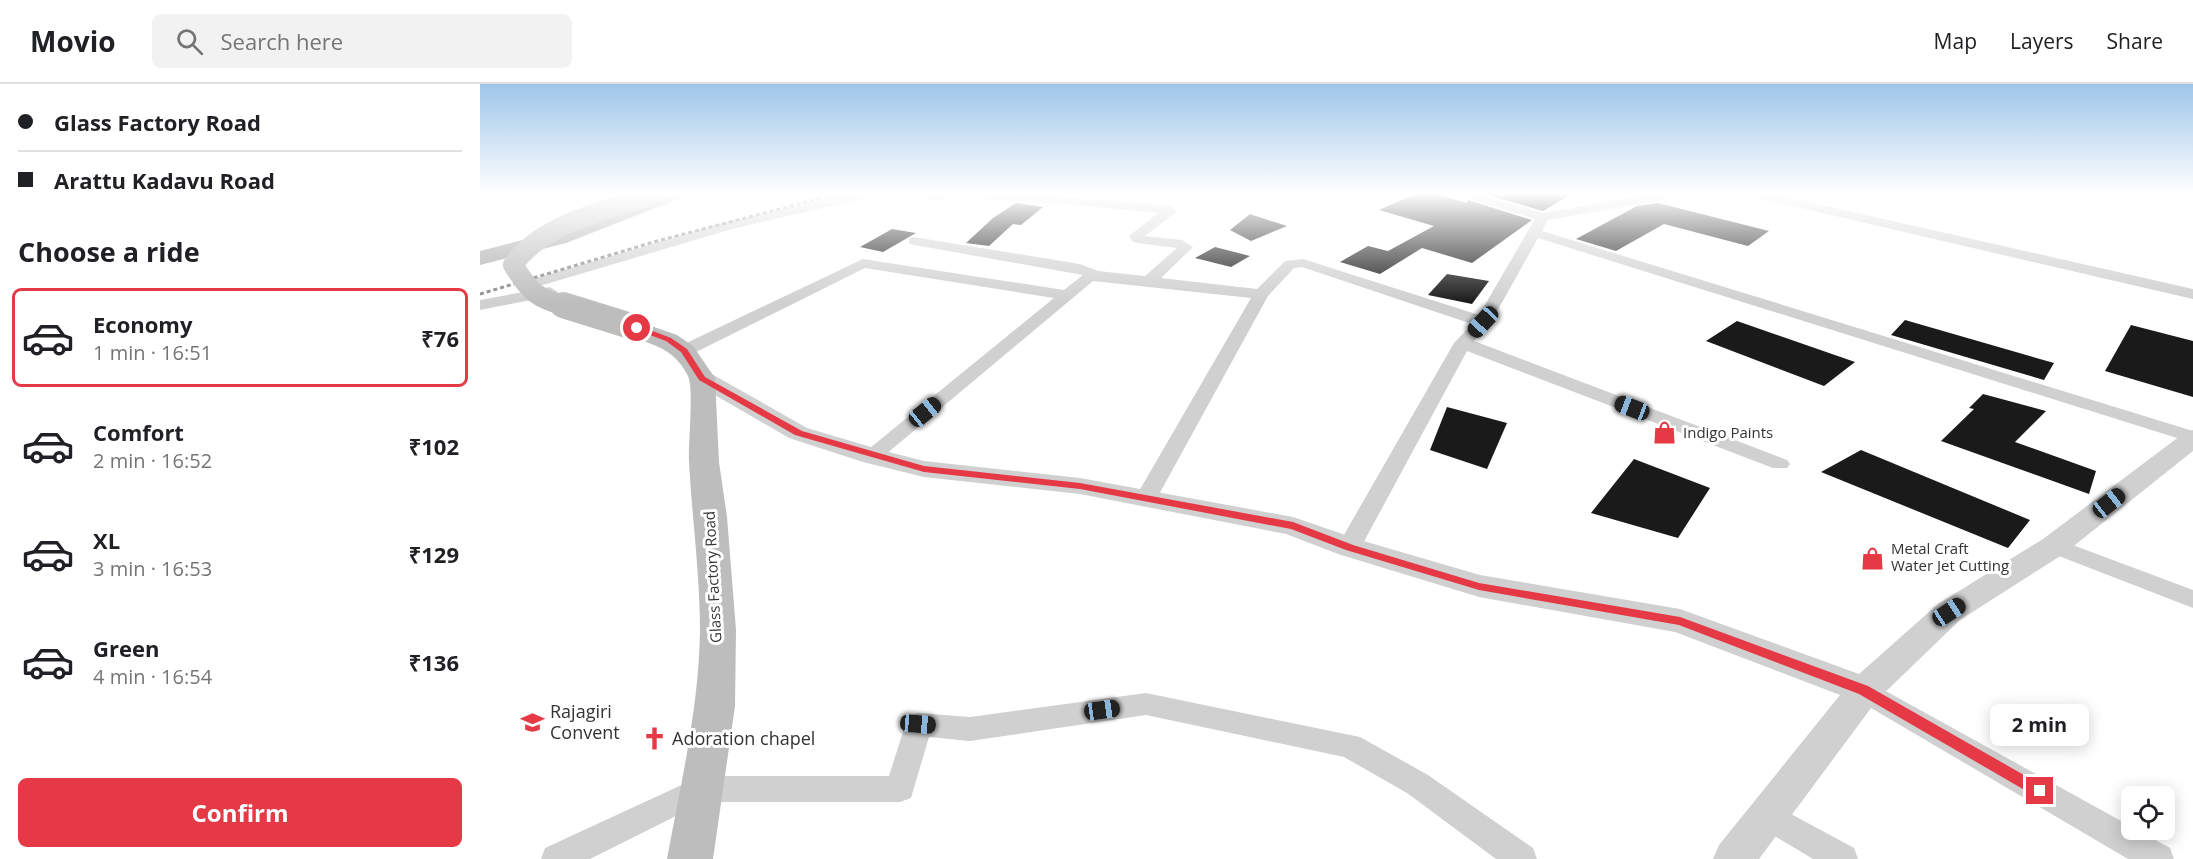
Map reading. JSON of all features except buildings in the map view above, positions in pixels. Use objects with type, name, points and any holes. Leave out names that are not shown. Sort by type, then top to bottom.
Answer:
[{"type":"main road","points":[[483,257],[551,230]]},
{"type":"main road","points":[[563,230],[543,238],[520,254],[513,266],[528,288],[539,298],[668,340],[684,351],[702,378]]},
{"type":"main road","points":[[483,257],[558,238],[579,230]]},
{"type":"main road","name":"Glass Factory Road","points":[[690,859],[715,706],[718,630],[711,517],[704,462],[702,378]]},
{"type":"street","points":[[538,282],[712,230]]},
{"type":"street","points":[[1144,230],[1136,236],[1138,239],[1182,244],[1186,247],[1148,282]]},
{"type":"street","points":[[1915,230],[2193,294]]},
{"type":"street","points":[[1349,547],[1463,343],[1483,322],[1532,232],[2193,437]]},
{"type":"street","points":[[914,241],[1080,268],[1095,275],[1261,294]]},
{"type":"street","points":[[1146,498],[1261,294],[1290,264],[1303,263],[1483,322]]},
{"type":"street","points":[[684,351],[863,264],[1067,295]]},
{"type":"street","points":[[872,456],[1067,295],[1095,275]]},
{"type":"street","points":[[480,305],[521,296],[556,292],[644,320],[648,323],[642,330]]},
{"type":"street","points":[[1463,343],[1780,464]]},
{"type":"street","points":[[702,378],[798,433],[924,469],[1080,486],[1293,526],[1349,547],[1479,586],[1680,621],[1864,690],[2158,859]]},
{"type":"street","points":[[1734,859],[1864,690],[1949,612],[2054,546],[2193,437]]},
{"type":"street","points":[[2054,546],[2193,599]]},
{"type":"street","points":[[557,859],[701,789],[900,789],[918,724],[970,729],[1146,704],[1350,746],[1379,760],[1456,809],[1521,859]]},
{"type":"street","points":[[1767,815],[1842,859]]},
{"type":"railway","points":[[480,294],[698,230]]},
{"type":"place","name":"Indigo Paints","points":[[1665,433]]},
{"type":"place","name":"Metal Craft Water Jet Cutting","points":[[1873,558]]},
{"type":"place","name":"Rajagiri Convent","points":[[532,722]]},
{"type":"place","name":"Adoration chapel","points":[[654,739]]},
{"type":"route","points":[[637,328],[668,340],[684,351],[702,378],[798,433],[924,469],[1080,486],[1293,526],[1349,547],[1479,586],[1680,621],[1864,690],[2040,791]]}]
